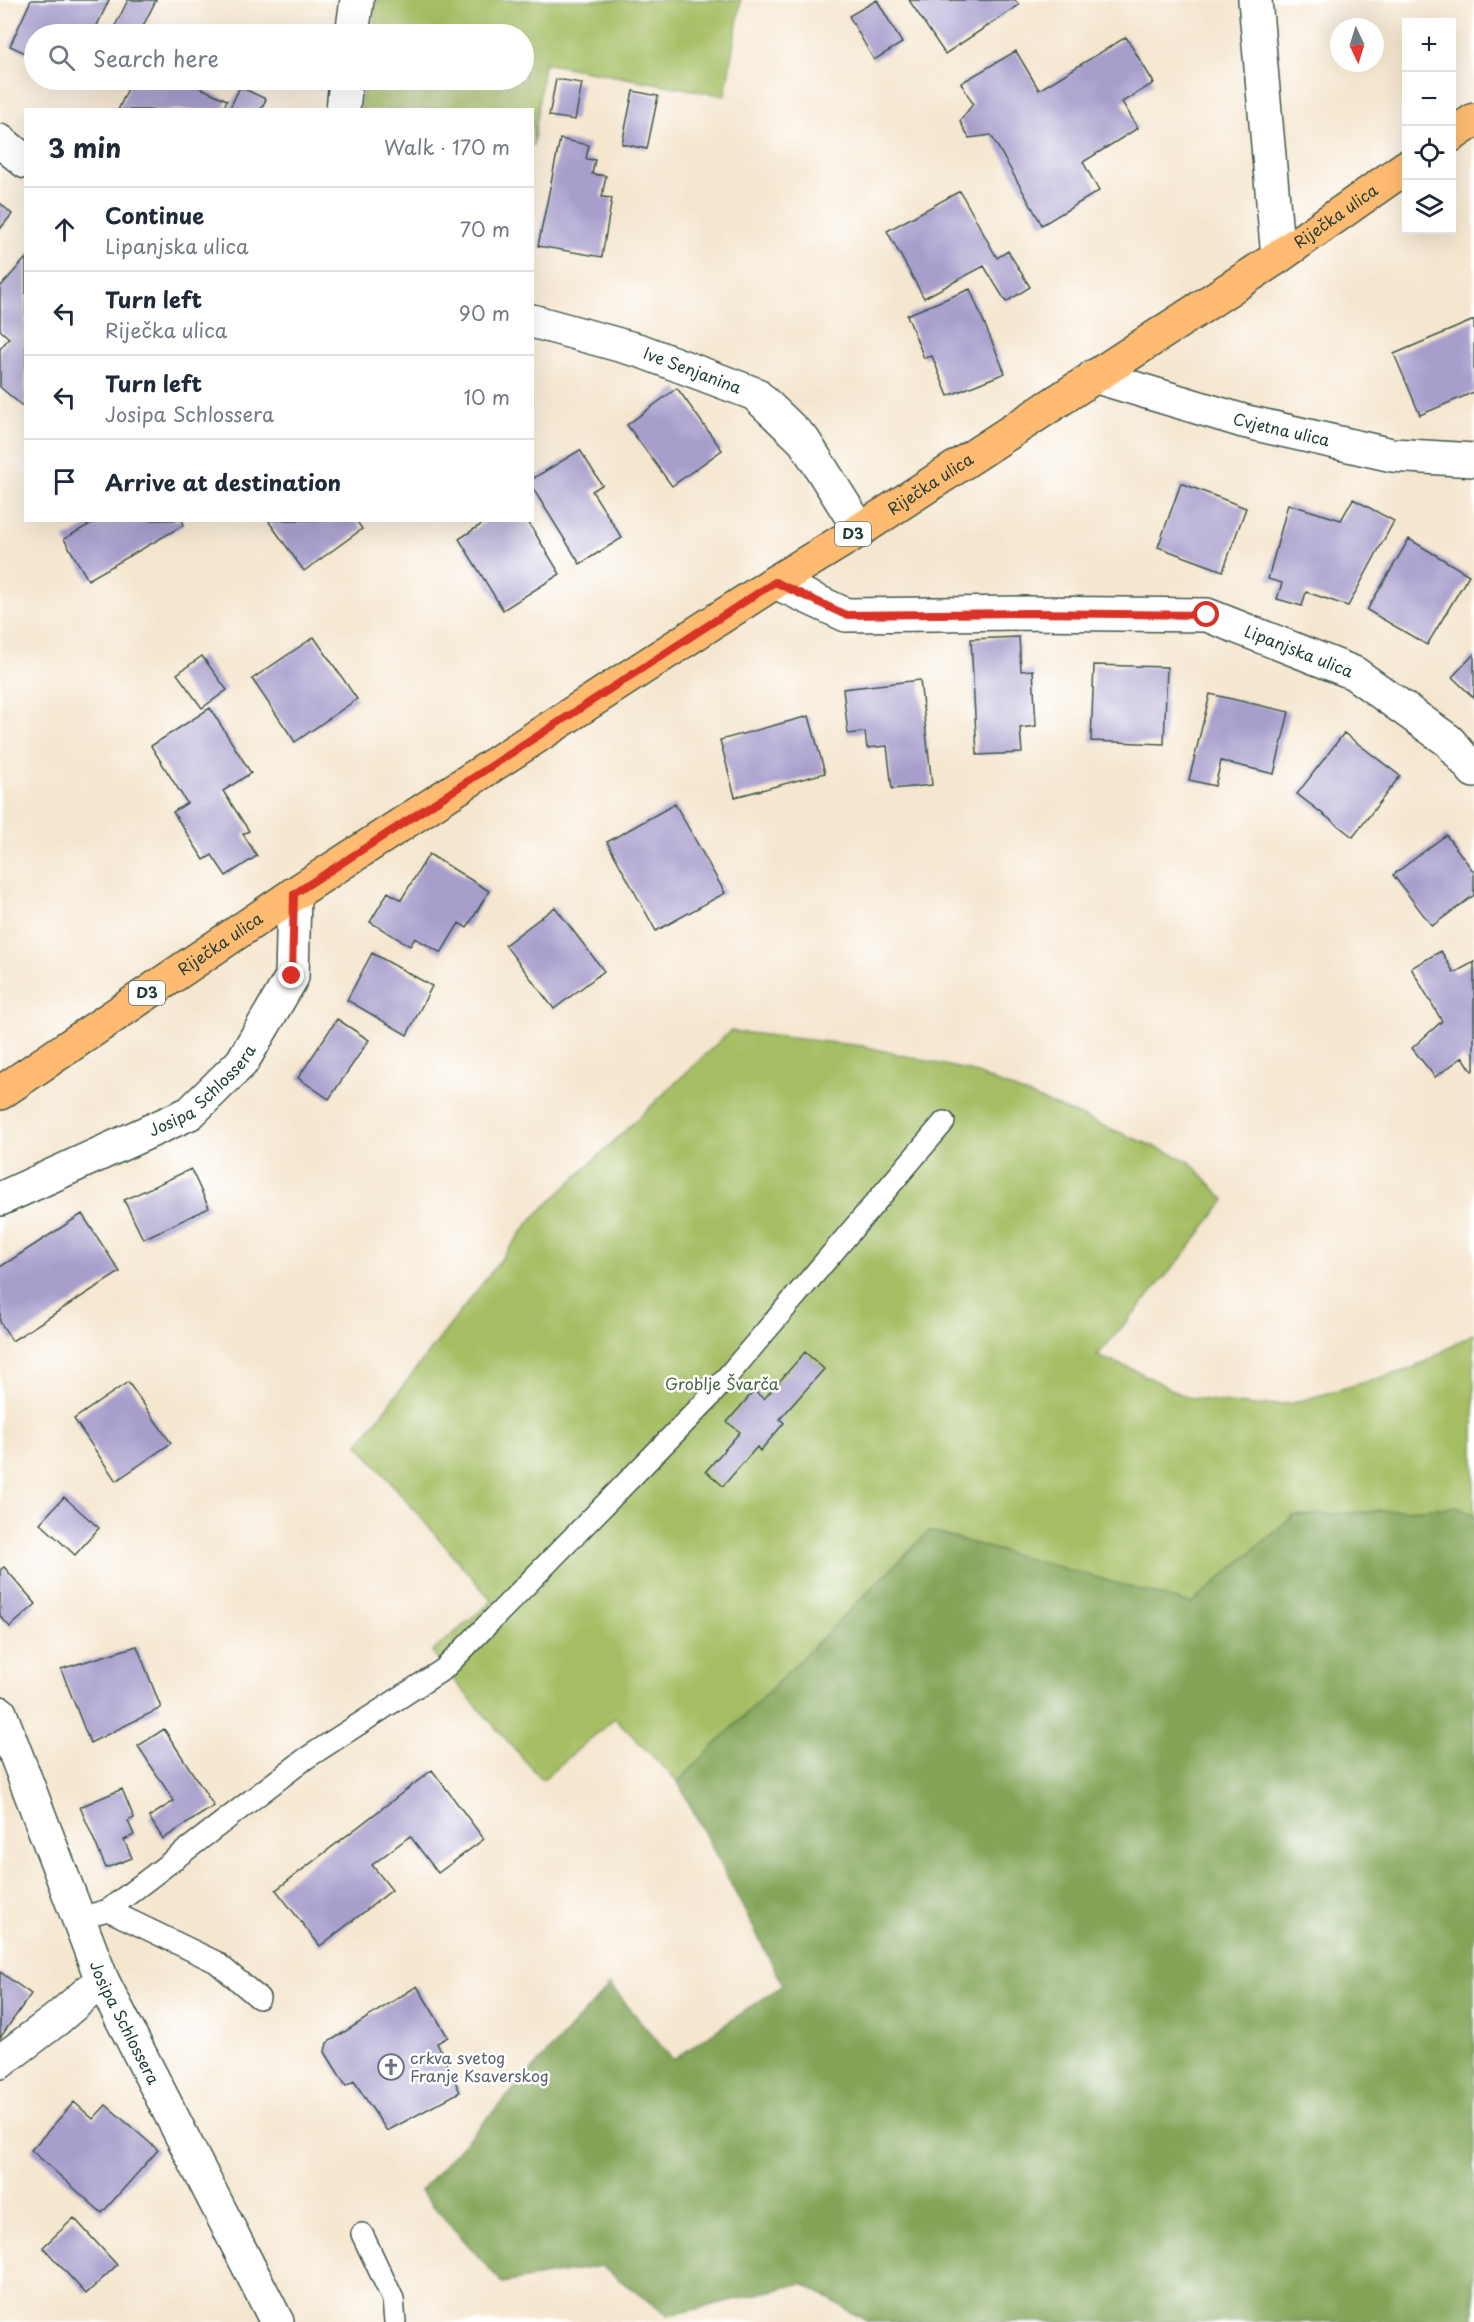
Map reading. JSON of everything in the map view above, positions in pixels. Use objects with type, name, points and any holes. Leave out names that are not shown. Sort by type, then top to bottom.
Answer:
[{"type":"main road","points":[[1456,132],[1474,120]]},
{"type":"main road","name":"Riječka ulica","points":[[0,1093],[294,894],[775,582],[860,530],[1278,257],[1402,170]]},
{"type":"street","points":[[353,24],[357,0]]},
{"type":"street","points":[[1255,0],[1278,257]]},
{"type":"street","points":[[343,108],[345,90]]},
{"type":"street","points":[[0,141],[24,160]]},
{"type":"street","name":"Ive Senjanina","points":[[534,322],[641,351],[755,394],[804,441],[860,530]]},
{"type":"street","name":"Cvjetna ulica","points":[[1094,376],[1243,421],[1392,455],[1474,460]]},
{"type":"street","name":"Lipanjska ulica","points":[[775,582],[846,615],[1028,613],[1207,615],[1354,673],[1449,741],[1474,771]]},
{"type":"street","name":"Josipa Schlossera","points":[[0,1199],[189,1113],[242,1062],[292,976],[294,894]]},
{"type":"street","name":"Josipa Schlossera","points":[[0,1713],[94,1914],[102,1980],[277,2322]]},
{"type":"street","points":[[0,2062],[57,2019],[102,1980]]},
{"type":"lane","points":[[94,1914],[305,1759],[444,1670],[708,1399],[945,1122]]},
{"type":"lane","points":[[94,1914],[216,1962],[260,1998]]},
{"type":"lane","points":[[362,2234],[393,2299],[395,2322]]},
{"type":"green space","points":[[377,0],[741,0],[725,96],[544,63],[534,139],[534,108],[360,108],[363,90],[534,90],[534,24],[373,24]]},
{"type":"green space","name":"Groblje Švarča","points":[[730,1031],[863,1046],[970,1071],[1189,1161],[1225,1200],[1182,1257],[1097,1356],[1137,1371],[1186,1397],[1252,1406],[1293,1403],[1414,1368],[1474,1333],[1474,1515],[1457,1507],[1293,1516],[1191,1604],[929,1531],[678,1782],[615,1718],[542,1780],[444,1669],[432,1652],[492,1601],[358,1444],[533,1218]]},
{"type":"green space","points":[[1457,1507],[1474,1515],[1474,2322],[868,2322],[803,2283],[668,2316],[601,2266],[502,2283],[420,2191],[610,1985],[673,2060],[783,1985],[678,1782],[929,1531],[1191,1604],[1293,1516]]},
{"type":"building","points":[[31,0],[109,0],[98,24],[24,24],[24,52],[10,46]]},
{"type":"building","points":[[128,0],[156,0],[144,24],[116,24]]},
{"type":"building","points":[[877,0],[902,43],[874,60],[849,16]]},
{"type":"building","points":[[909,0],[1015,0],[1019,5],[945,54]]},
{"type":"building","points":[[1126,37],[1154,83],[1122,102],[1138,128],[1083,162],[1099,191],[1042,225],[991,135],[969,138],[960,121],[973,104],[961,83],[1016,51],[1039,90]]},
{"type":"building","points":[[556,79],[582,83],[575,120],[549,116]]},
{"type":"building","points":[[127,90],[205,90],[227,100],[224,108],[119,108]]},
{"type":"building","points":[[239,90],[246,90],[266,99],[262,108],[230,108]]},
{"type":"building","points":[[633,91],[658,96],[647,149],[622,144]]},
{"type":"building","points":[[560,139],[589,145],[586,159],[595,160],[592,174],[606,176],[602,197],[612,198],[602,257],[538,246]]},
{"type":"building","points":[[960,191],[997,258],[1008,251],[1030,287],[1006,302],[984,266],[924,298],[887,231]]},
{"type":"building","points":[[0,203],[12,214],[0,229]]},
{"type":"building","points":[[24,260],[24,407],[0,387],[0,349],[9,338],[0,330],[0,287]]},
{"type":"building","points":[[970,289],[1005,373],[948,396],[932,356],[924,358],[907,315]]},
{"type":"building","points":[[1474,320],[1474,392],[1420,415],[1394,354]]},
{"type":"building","points":[[677,388],[722,450],[672,486],[627,425]]},
{"type":"building","points":[[580,450],[602,485],[592,491],[622,538],[580,564],[534,490],[534,478]]},
{"type":"building","points":[[1181,483],[1246,508],[1223,571],[1158,547]]},
{"type":"building","points":[[1353,499],[1394,521],[1348,606],[1306,592],[1302,606],[1277,599],[1282,583],[1268,579],[1288,504],[1341,520]]},
{"type":"building","points":[[94,522],[183,522],[184,525],[88,580],[64,539]]},
{"type":"building","points":[[269,522],[357,522],[362,529],[304,571]]},
{"type":"building","points":[[485,522],[528,522],[560,574],[503,610],[459,539]]},
{"type":"building","points":[[1409,539],[1469,575],[1427,645],[1367,610]]},
{"type":"building","points":[[314,637],[357,699],[295,742],[252,679]]},
{"type":"building","points":[[1019,637],[1021,671],[1033,670],[1036,726],[1020,728],[1022,753],[977,755],[971,639]]},
{"type":"building","points":[[1474,654],[1474,698],[1452,677]]},
{"type":"building","points":[[202,656],[227,690],[202,708],[177,674]]},
{"type":"building","points":[[1094,665],[1167,667],[1164,744],[1091,741]]},
{"type":"building","points":[[920,680],[932,785],[892,789],[887,746],[867,748],[865,732],[848,734],[843,689]]},
{"type":"building","points":[[1210,694],[1289,712],[1274,774],[1221,761],[1215,786],[1189,780]]},
{"type":"building","points":[[210,708],[251,773],[223,791],[249,831],[243,834],[257,856],[226,876],[212,855],[204,860],[173,812],[187,803],[151,746]]},
{"type":"building","points":[[809,716],[825,773],[735,797],[720,740]]},
{"type":"building","points":[[1344,733],[1400,776],[1353,837],[1297,794]]},
{"type":"building","points":[[675,804],[725,893],[656,931],[607,842]]},
{"type":"building","points":[[1446,835],[1474,872],[1474,895],[1432,926],[1393,875]]},
{"type":"building","points":[[429,854],[489,891],[467,928],[459,923],[441,953],[415,938],[410,946],[370,922],[388,892],[401,900]]},
{"type":"building","points":[[555,907],[604,971],[554,1009],[505,945]]},
{"type":"building","points":[[1441,951],[1454,973],[1474,962],[1474,1070],[1472,1071],[1463,1057],[1435,1077],[1412,1048],[1442,1021],[1411,968]]},
{"type":"building","points":[[372,953],[432,986],[407,1035],[347,1000]]},
{"type":"building","points":[[337,1019],[369,1040],[329,1099],[298,1078]]},
{"type":"building","points":[[191,1169],[209,1208],[143,1239],[124,1200]]},
{"type":"building","points":[[82,1214],[120,1272],[12,1341],[0,1322],[0,1267]]},
{"type":"building","points":[[805,1352],[824,1369],[780,1419],[784,1423],[760,1451],[757,1447],[723,1486],[706,1471],[740,1432],[727,1422],[754,1391],[764,1399]]},
{"type":"building","points":[[128,1382],[171,1443],[116,1481],[74,1419]]},
{"type":"building","points":[[64,1497],[99,1528],[75,1555],[40,1523]]},
{"type":"building","points":[[4,1567],[36,1604],[10,1627],[0,1616],[0,1570]]},
{"type":"building","points":[[137,1646],[161,1708],[90,1743],[61,1669]]},
{"type":"building","points":[[164,1729],[214,1806],[163,1839],[149,1817],[174,1801],[138,1746]]},
{"type":"building","points":[[432,1770],[484,1839],[438,1873],[410,1836],[372,1865],[392,1890],[320,1946],[276,1890]]},
{"type":"building","points":[[122,1789],[134,1818],[128,1821],[134,1835],[124,1840],[132,1858],[106,1868],[80,1807]]},
{"type":"building","points":[[0,1972],[31,1994],[0,2038]]},
{"type":"building","name":"crkva svetog Franje Ksaverskog","points":[[417,1986],[448,2037],[437,2043],[460,2092],[387,2131],[354,2081],[346,2086],[325,2052],[327,2043]]},
{"type":"building","points":[[74,2102],[93,2119],[106,2105],[158,2150],[102,2213],[31,2150]]},
{"type":"building","points":[[74,2218],[117,2265],[86,2294],[43,2247]]},
{"type":"place","name":"crkva svetog Franje Ksaverskog","points":[[391,2067]]},
{"type":"route","points":[[292,976],[294,894],[775,582],[846,615],[1028,613],[1207,615]]}]
